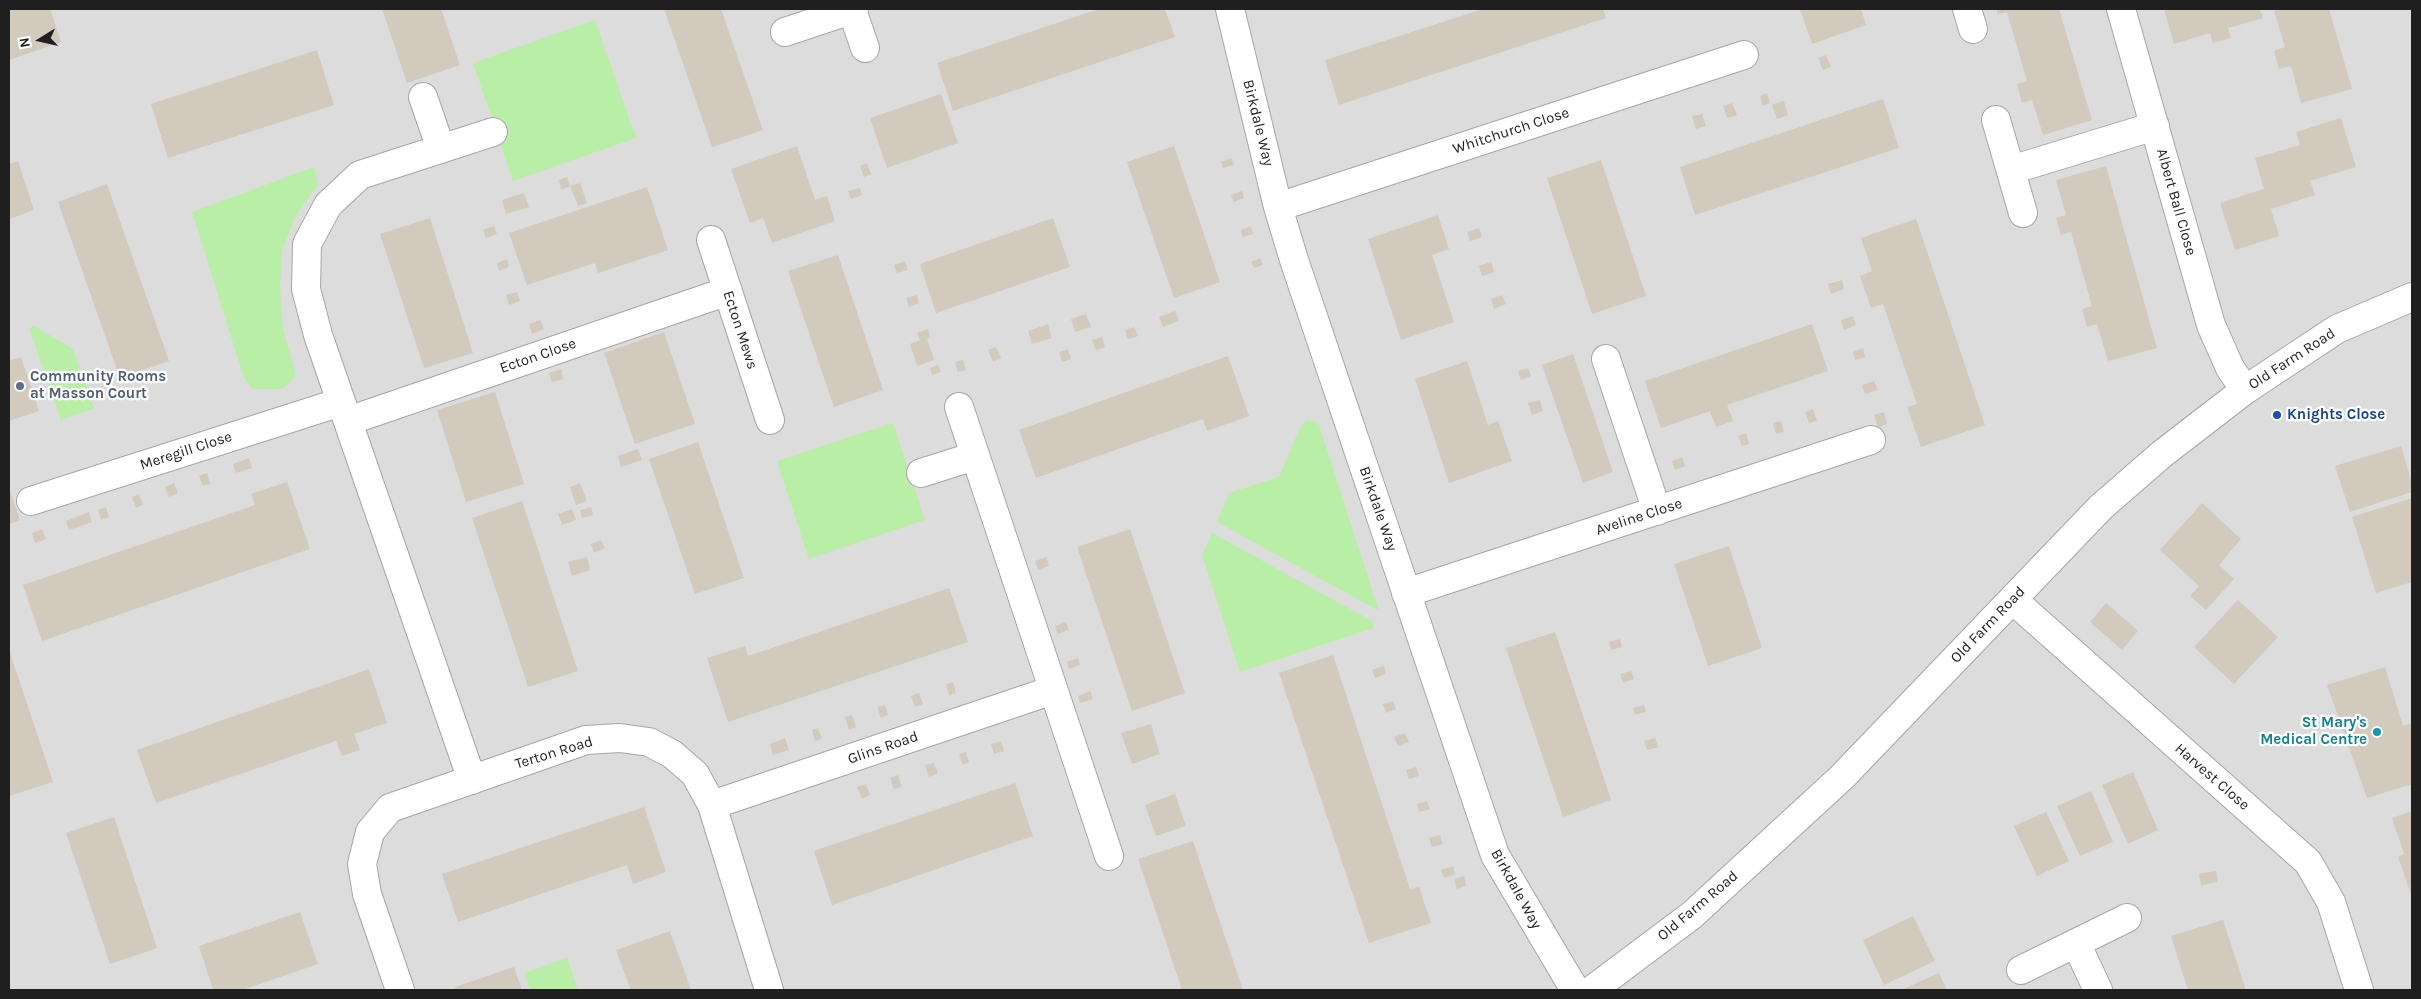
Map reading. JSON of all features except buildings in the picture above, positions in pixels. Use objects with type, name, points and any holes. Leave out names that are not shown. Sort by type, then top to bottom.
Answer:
[{"type":"street","points":[[785,32],[853,9],[865,48]]},
{"type":"street","name":"Birkdale Way","points":[[1230,9],[1278,207],[1294,260],[1495,856],[1575,990]]},
{"type":"street","name":"Albert Ball Close","points":[[2121,9],[2211,324],[2230,368],[2245,390]]},
{"type":"street","name":"Whitchurch Close","points":[[1278,207],[1744,55]]},
{"type":"street","points":[[423,96],[441,149]]},
{"type":"street","points":[[1996,120],[2023,213]]},
{"type":"street","points":[[2011,170],[2155,126]]},
{"type":"street","points":[[472,780],[318,335],[306,289],[307,244],[328,205],[360,175],[493,132]]},
{"type":"street","name":"Ecton Mews","points":[[711,240],[770,420]]},
{"type":"street","name":"Ecton Close","points":[[344,411],[728,292]]},
{"type":"street","name":"Old Farm Road","points":[[1592,990],[1692,915],[1835,784],[2101,507],[2162,454],[2245,390],[2337,330],[2412,297]]},
{"type":"street","points":[[1606,358],[1656,511]]},
{"type":"street","points":[[959,407],[1109,856]]},
{"type":"street","name":"Meregill Close","points":[[31,501],[344,411]]},
{"type":"street","name":"Aveline Close","points":[[1406,594],[1871,440]]},
{"type":"street","points":[[921,473],[975,456]]},
{"type":"street","name":"Harvest Close","points":[[2013,600],[2308,862],[2331,902],[2358,990]]},
{"type":"street","name":"Glins Road","points":[[712,805],[1053,690]]},
{"type":"street","name":"Terton Road","points":[[400,990],[367,894],[362,864],[370,832],[390,808],[586,740],[620,738],[649,742],[672,754],[695,774],[712,805],[769,990]]},
{"type":"street","points":[[2021,970],[2127,918]]},
{"type":"street","points":[[2076,943],[2098,990]]},
{"type":"shaded area","points":[[9,9],[2412,9],[2412,990],[9,990]]},
{"type":"green space","points":[[595,20],[636,138],[513,181],[473,63]]},
{"type":"green space","points":[[314,167],[318,185],[296,215],[282,251],[280,286],[283,329],[296,374],[291,382],[281,389],[253,389],[244,378],[192,212]]},
{"type":"green space","points":[[35,326],[73,349],[94,408],[61,420],[29,328]]},
{"type":"green space","points":[[1307,421],[1318,422],[1379,611],[1217,522],[1229,493],[1279,477],[1300,427]]},
{"type":"green space","points":[[893,423],[925,520],[809,559],[777,461]]},
{"type":"green space","points":[[1212,533],[1372,621],[1374,628],[1240,672],[1202,555]]},
{"type":"green space","points":[[567,958],[578,990],[530,990],[524,973]]},
{"type":"place","name":"Community Rooms at Masson Court","points":[[20,386]]},
{"type":"place","name":"Knights Close","points":[[2277,415]]},
{"type":"place","name":"St Mary's Medical Centre","points":[[2377,732]]}]
